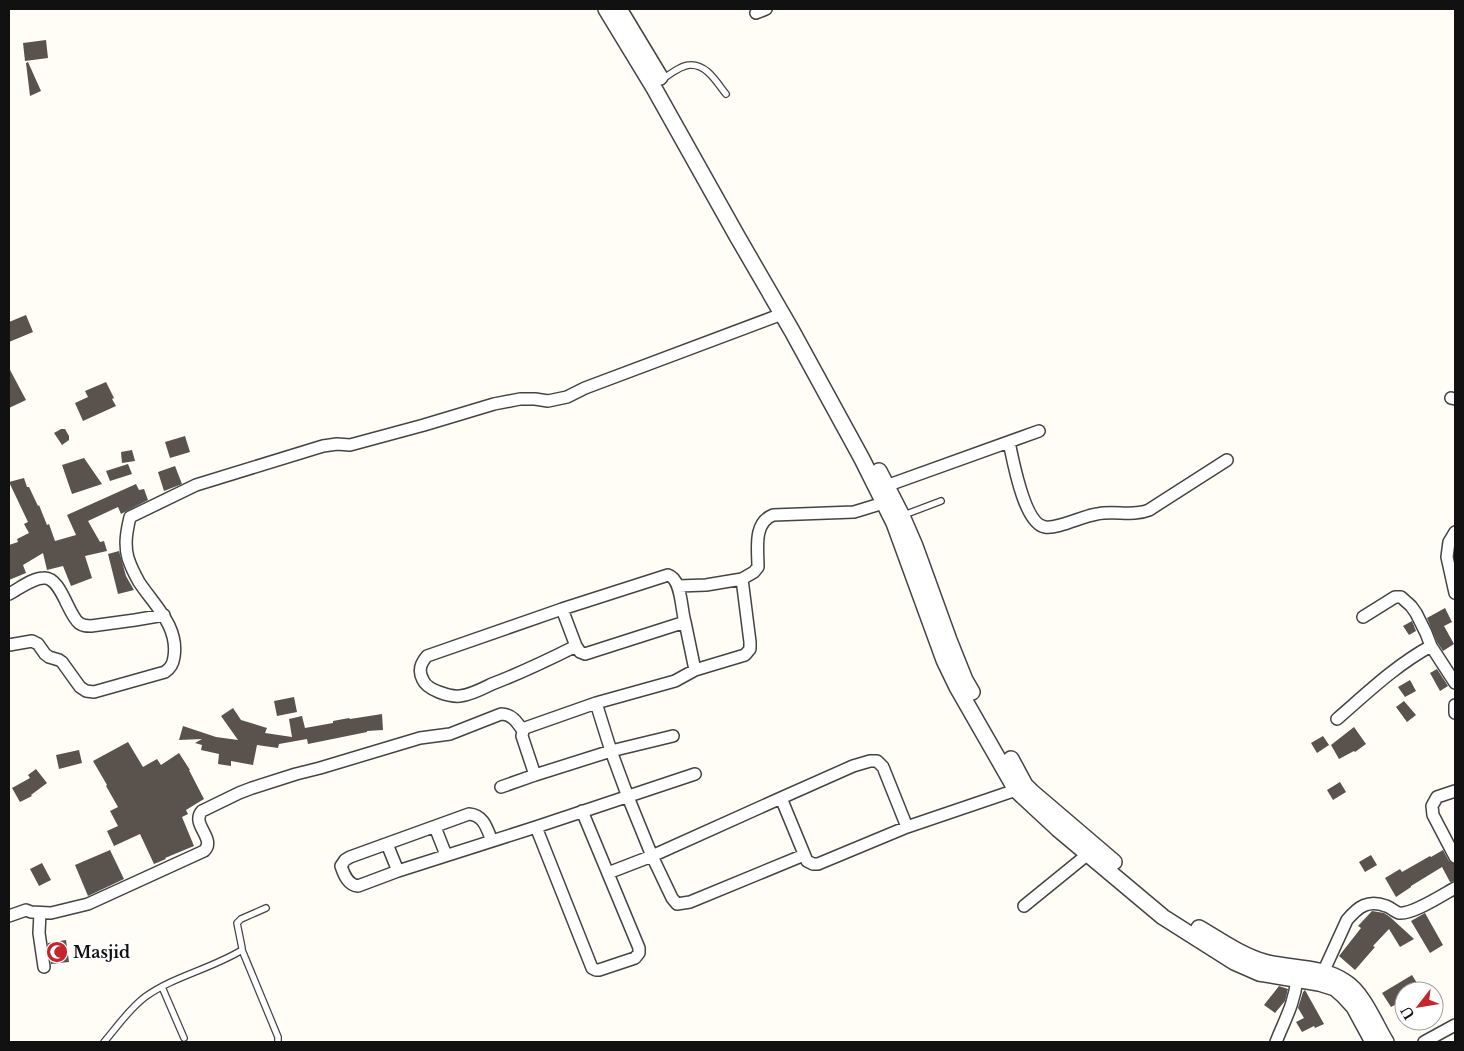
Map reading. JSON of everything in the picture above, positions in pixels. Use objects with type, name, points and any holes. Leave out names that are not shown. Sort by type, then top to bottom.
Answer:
[{"type":"street","points":[[606,9],[741,233],[799,325],[888,496],[894,522],[944,660],[957,687],[1016,790],[1168,909],[1241,954],[1268,969],[1297,979],[1321,978],[1335,988],[1354,1007],[1373,1042]]},
{"type":"street","points":[[619,9],[661,80],[782,314],[862,459],[902,516],[965,680],[1026,784],[1088,854],[1163,916],[1234,962],[1345,981],[1354,989],[1386,1042]]},
{"type":"street","points":[[9,645],[35,642],[45,654],[62,662],[80,687],[86,691],[94,692],[165,672],[170,669],[173,663],[174,642],[164,615],[141,585],[127,555],[126,535],[130,517],[196,485],[322,446],[350,445],[494,404],[520,399],[548,401],[567,396],[782,314]]},
{"type":"street","points":[[678,586],[706,585],[742,579],[754,572],[758,567],[758,533],[766,518],[773,515],[854,512],[1009,442],[1038,431]]},
{"type":"street","points":[[1009,442],[1019,484],[1031,515],[1044,527],[1054,527],[1088,515],[1102,513],[1142,514],[1227,460]]},
{"type":"street","points":[[1455,532],[1449,542],[1448,557],[1455,593]]},
{"type":"street","points":[[576,646],[532,668],[460,696],[449,696],[426,685],[420,668],[427,656],[562,609],[668,575],[674,578],[678,586],[695,670]]},
{"type":"street","points":[[9,594],[33,581],[44,578],[50,579],[56,584],[76,620],[84,626],[117,623],[164,615]]},
{"type":"street","points":[[535,775],[522,736],[523,730],[529,725],[596,703],[675,681],[695,670],[745,654],[750,650],[742,579]]},
{"type":"street","points":[[1363,617],[1395,597],[1401,597],[1416,613],[1431,646],[1455,684]]},
{"type":"street","points":[[562,609],[576,646],[580,652],[585,654],[685,622]]},
{"type":"street","points":[[1337,719],[1415,654],[1431,646]]},
{"type":"street","points":[[596,703],[628,797],[652,856],[672,898],[677,904],[690,902],[804,855]]},
{"type":"street","points":[[1455,705],[1455,713]]},
{"type":"street","points":[[9,916],[26,910],[51,913],[88,904],[204,851],[208,848],[209,843],[198,820],[199,815],[202,811],[240,793],[296,774],[420,738],[450,734],[501,714],[506,714],[517,722],[523,730]]},
{"type":"street","points":[[501,787],[611,751],[673,736]]},
{"type":"street","points":[[608,873],[652,856],[853,766],[870,761],[877,761],[883,767],[907,827]]},
{"type":"street","points":[[492,841],[483,820],[476,815],[470,814],[347,858],[342,864],[342,869],[349,883],[353,886],[358,886],[446,855],[492,841],[536,827],[695,774]]},
{"type":"street","points":[[781,798],[807,861],[818,864],[907,827],[1016,790]]},
{"type":"street","points":[[1455,791],[1437,797],[1432,806],[1433,815],[1455,857]]},
{"type":"street","points":[[536,827],[592,968],[596,970],[634,958],[640,953],[639,948],[582,811]]},
{"type":"street","points":[[435,827],[446,855]]},
{"type":"street","points":[[388,844],[398,871]]},
{"type":"street","points":[[1024,906],[1088,854]]},
{"type":"street","points":[[1321,978],[1346,920],[1366,903],[1386,906],[1399,913],[1409,912],[1418,909],[1455,888]]},
{"type":"street","points":[[40,913],[39,933],[44,968]]},
{"type":"street","points":[[1276,1042],[1295,995],[1297,979]]},
{"type":"street","points":[[1424,1042],[1455,1026]]},
{"type":"lane","points":[[661,80],[690,65],[704,68],[726,94]]},
{"type":"lane","points":[[902,516],[941,501]]},
{"type":"lane","points":[[266,908],[241,919],[237,923],[242,950],[278,1037],[278,1042]]},
{"type":"lane","points":[[104,1042],[138,1003],[162,987],[242,950]]},
{"type":"lane","points":[[162,987],[184,1038]]},
{"type":"building","points":[[46,40],[48,58],[25,61],[23,43]]},
{"type":"building","points":[[28,62],[41,91],[30,96],[26,63]]},
{"type":"building","points":[[26,315],[33,332],[9,342],[9,322]]},
{"type":"building","points":[[9,368],[26,400],[9,408]]},
{"type":"building","points":[[106,382],[116,406],[83,421],[75,403],[88,397],[85,391]]},
{"type":"building","points":[[65,429],[69,436],[69,440],[62,445],[54,433]]},
{"type":"building","points":[[185,436],[190,452],[170,458],[165,442]]},
{"type":"building","points":[[132,450],[135,461],[122,463],[121,452]]},
{"type":"building","points":[[84,458],[102,484],[72,494],[62,465]]},
{"type":"building","points":[[128,464],[132,474],[110,481],[106,471]]},
{"type":"building","points":[[175,466],[182,484],[164,491],[158,472]]},
{"type":"building","points":[[24,478],[27,487],[29,487],[39,505],[47,525],[49,524],[55,541],[76,535],[67,515],[136,484],[139,490],[144,489],[148,500],[121,514],[118,507],[88,521],[100,542],[104,541],[107,551],[85,556],[92,578],[71,586],[63,566],[47,570],[43,553],[23,565],[26,573],[9,580],[9,545],[18,542],[17,539],[29,533],[24,524],[28,522],[9,482]]},
{"type":"building","points":[[119,551],[126,576],[134,590],[118,594],[108,554]]},
{"type":"building","points":[[1445,608],[1452,622],[1444,626],[1454,644],[1443,651],[1427,618]]},
{"type":"building","points":[[1412,621],[1416,631],[1409,635],[1403,626]]},
{"type":"building","points":[[1437,669],[1448,686],[1440,691],[1430,673]]},
{"type":"building","points":[[1410,680],[1416,691],[1405,697],[1398,687]]},
{"type":"building","points":[[294,697],[297,712],[277,716],[274,701]]},
{"type":"building","points":[[1404,701],[1416,715],[1407,722],[1396,707]]},
{"type":"building","points":[[233,708],[241,720],[267,728],[265,733],[292,737],[289,719],[302,716],[305,728],[349,718],[382,714],[383,730],[367,731],[308,744],[307,739],[279,744],[278,748],[257,745],[253,765],[231,761],[231,766],[218,764],[219,754],[201,750],[202,745],[195,743],[202,739],[179,740],[183,726],[216,737],[238,740],[221,716]]},
{"type":"building","points":[[1354,727],[1366,744],[1355,752],[1339,759],[1331,745]]},
{"type":"building","points":[[1323,736],[1329,745],[1317,753],[1311,743]]},
{"type":"building","points":[[128,742],[143,767],[157,759],[161,765],[179,753],[190,770],[204,799],[186,810],[188,814],[182,817],[194,846],[154,864],[140,834],[114,846],[107,831],[118,826],[110,811],[118,807],[93,761]]},
{"type":"building","points":[[79,750],[82,763],[59,769],[56,755]]},
{"type":"building","points":[[36,769],[47,783],[32,796],[20,802],[12,788],[30,778],[28,775]]},
{"type":"building","points":[[1340,782],[1346,792],[1333,800],[1327,790]]},
{"type":"building","points":[[110,850],[124,879],[88,896],[75,865]]},
{"type":"building","points":[[1443,850],[1449,861],[1455,864],[1455,881],[1450,882],[1442,867],[1396,897],[1385,878],[1400,869],[1402,872]]},
{"type":"building","points":[[1371,855],[1377,865],[1365,872],[1359,862]]},
{"type":"building","points":[[42,863],[51,880],[39,886],[30,869]]},
{"type":"building","points":[[1372,911],[1384,913],[1390,917],[1414,939],[1400,947],[1389,929],[1355,970],[1339,956],[1361,928],[1358,926]]},
{"type":"building","points":[[1425,913],[1443,945],[1430,953],[1411,921]]},
{"type":"building","name":"Masjid","points":[[66,940],[69,962],[51,964],[48,943]]},
{"type":"building","points":[[1412,975],[1416,981],[1402,981]]},
{"type":"building","points":[[1279,986],[1288,989],[1285,1001],[1275,1013],[1264,1005]]},
{"type":"building","points":[[1394,986],[1394,1005],[1391,1007],[1382,993]]},
{"type":"building","points":[[1305,990],[1324,1024],[1315,1028],[1314,1026],[1302,1032],[1296,1022],[1304,1018],[1298,1008]]},
{"type":"place","name":"Masjid","points":[[57,952]]}]
